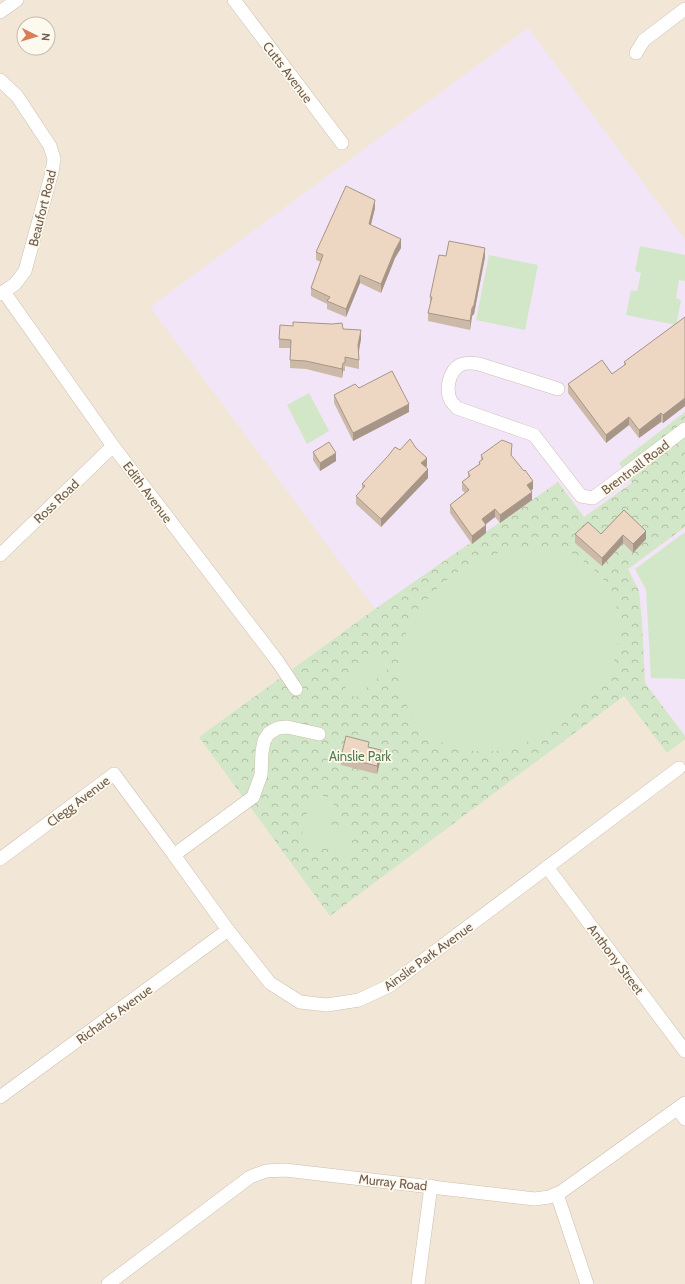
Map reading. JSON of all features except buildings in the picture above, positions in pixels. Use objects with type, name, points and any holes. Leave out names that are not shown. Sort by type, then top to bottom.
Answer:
[{"type":"street","points":[[0,12],[17,0]]},
{"type":"street","name":"Cutts Avenue","points":[[234,0],[342,143]]},
{"type":"street","points":[[636,53],[644,40],[685,9]]},
{"type":"street","name":"Beaufort Road","points":[[0,80],[17,96],[50,146],[54,160],[25,271],[15,284],[2,293]]},
{"type":"street","name":"Edith Avenue","points":[[2,293],[113,446],[278,662],[296,689]]},
{"type":"street","name":"Brentnall Road","points":[[558,389],[470,362],[461,364],[452,371],[448,384],[450,399],[457,408],[534,435],[581,496],[587,498],[592,498],[685,429]]},
{"type":"street","name":"Ross Road","points":[[0,555],[113,446]]},
{"type":"street","points":[[174,855],[253,797],[261,775],[264,741],[270,733],[278,728],[287,727],[319,734]]},
{"type":"street","name":"Ainslie Park Avenue","points":[[174,855],[228,930],[270,983],[300,1002],[327,1005],[359,1000],[389,986],[679,768]]},
{"type":"street","name":"Clegg Avenue","points":[[0,859],[114,774],[174,855]]},
{"type":"street","name":"Anthony Street","points":[[546,867],[685,1051]]},
{"type":"street","name":"Richards Avenue","points":[[0,1097],[228,930]]},
{"type":"street","name":"Murray Road","points":[[108,1284],[250,1177],[266,1171],[284,1170],[535,1199],[549,1197],[557,1194],[683,1110]]},
{"type":"street","points":[[418,1284],[431,1186]]},
{"type":"street","points":[[557,1194],[587,1284]]},
{"type":"shaded area","points":[[0,0],[685,0],[685,1284],[0,1284]]},
{"type":"shaded area","points":[[528,28],[685,239],[685,412],[619,463],[632,483],[584,517],[558,482],[375,609],[150,307]]},
{"type":"shaded area","points":[[685,527],[685,736],[645,683],[639,591],[628,569]]},
{"type":"green space","points":[[640,246],[685,255],[685,281],[679,280],[676,298],[681,300],[676,325],[626,315],[631,290],[637,291],[641,273],[635,271]]},
{"type":"green space","points":[[489,255],[538,265],[525,330],[476,320]]},
{"type":"green space","points":[[309,393],[329,431],[307,444],[287,405]]},
{"type":"green space","name":"Ainslie Park","points":[[685,412],[685,527],[628,569],[639,591],[645,683],[685,736],[685,739],[667,753],[624,696],[330,916],[199,737],[375,609],[558,482],[584,517],[632,483],[619,463]]},
{"type":"green space","points":[[685,532],[685,679],[651,678],[646,590],[635,569]]},
{"type":"green space","points":[[550,546],[576,555],[600,575],[614,593],[621,630],[613,665],[601,684],[588,699],[548,732],[516,747],[496,751],[473,751],[450,746],[427,736],[412,717],[400,690],[398,655],[412,616],[440,585],[471,563],[510,549]]},
{"type":"green space","points":[[372,652],[388,669],[355,698],[340,681]]},
{"type":"green space","points":[[312,793],[335,799],[329,824],[354,830],[349,854],[300,843]]}]
